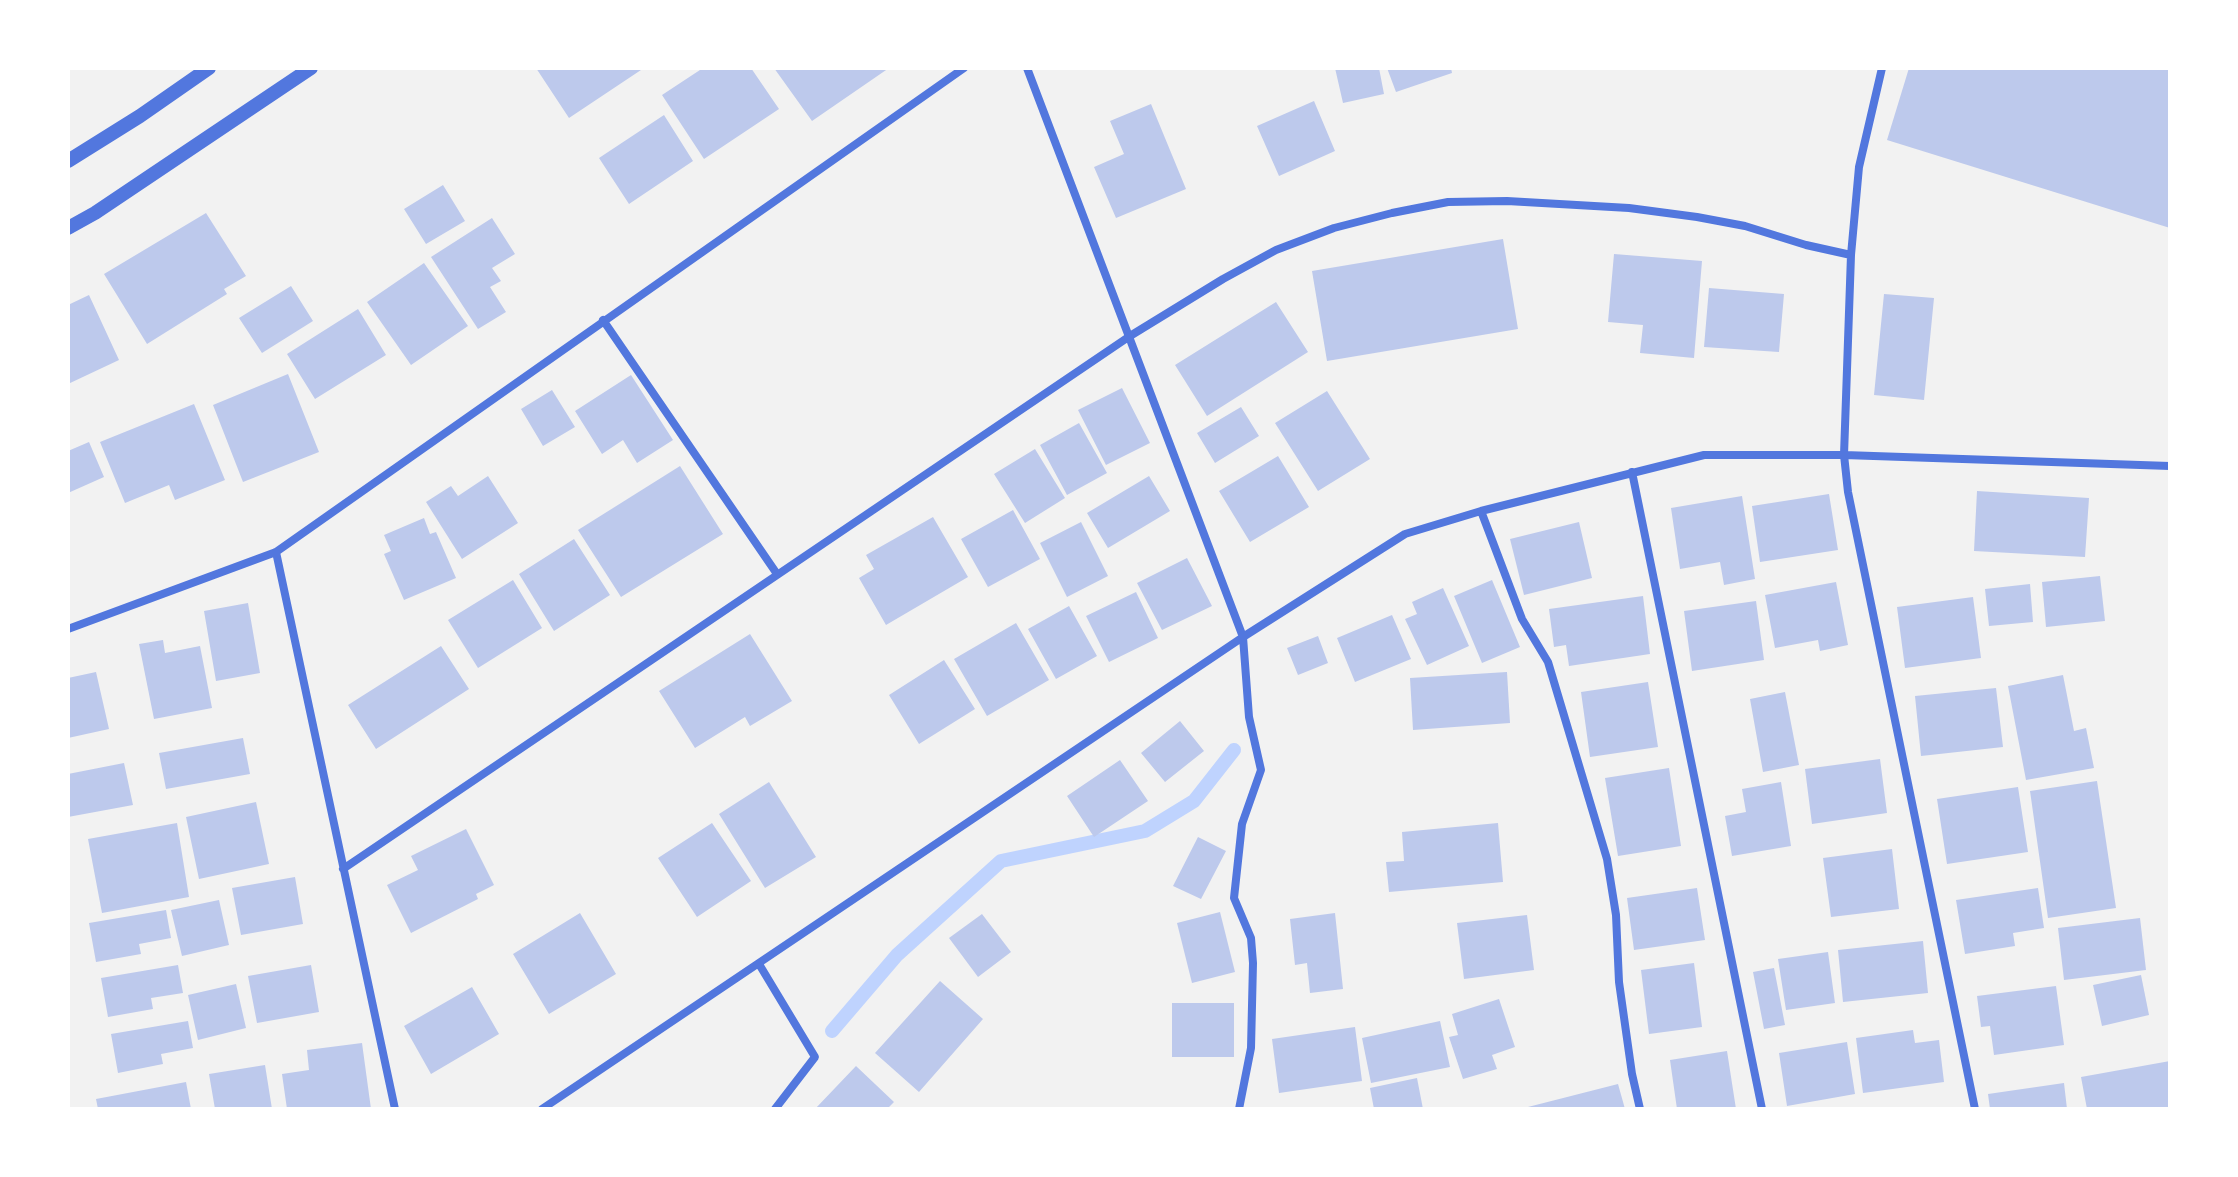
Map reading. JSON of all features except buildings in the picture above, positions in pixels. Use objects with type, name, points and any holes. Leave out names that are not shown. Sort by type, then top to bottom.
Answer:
[{"type":"street","points":[[68,161],[209,68]]},
{"type":"street","points":[[68,228],[108,205],[311,68]]},
{"type":"street","points":[[68,629],[276,552],[964,68]]},
{"type":"street","points":[[1027,68],[1243,637],[1249,717],[1261,770],[1242,824],[1234,898],[1251,938],[1253,963],[1251,1048],[1239,1109]]},
{"type":"street","points":[[1882,68],[1859,167],[1851,255],[1844,455],[1848,492],[1975,1109]]},
{"type":"street","points":[[343,869],[1130,336],[1276,250],[1334,228],[1392,213],[1448,202],[1507,201],[1629,208],[1745,226],[1851,255]]},
{"type":"street","points":[[603,320],[777,574]]},
{"type":"street","points":[[542,1109],[1243,637],[1405,534],[1481,511],[1704,455],[1844,455],[2170,466]]},
{"type":"street","points":[[1632,472],[1762,1109]]},
{"type":"street","points":[[1481,511],[1522,619],[1548,662],[1607,859],[1616,915],[1619,982],[1640,1109]]},
{"type":"street","points":[[276,552],[395,1109]]},
{"type":"street","points":[[759,964],[815,1057],[775,1109]]},
{"type":"waterway","points":[[832,1031],[897,955],[1001,861],[1145,831],[1194,801],[1234,750]]}]
